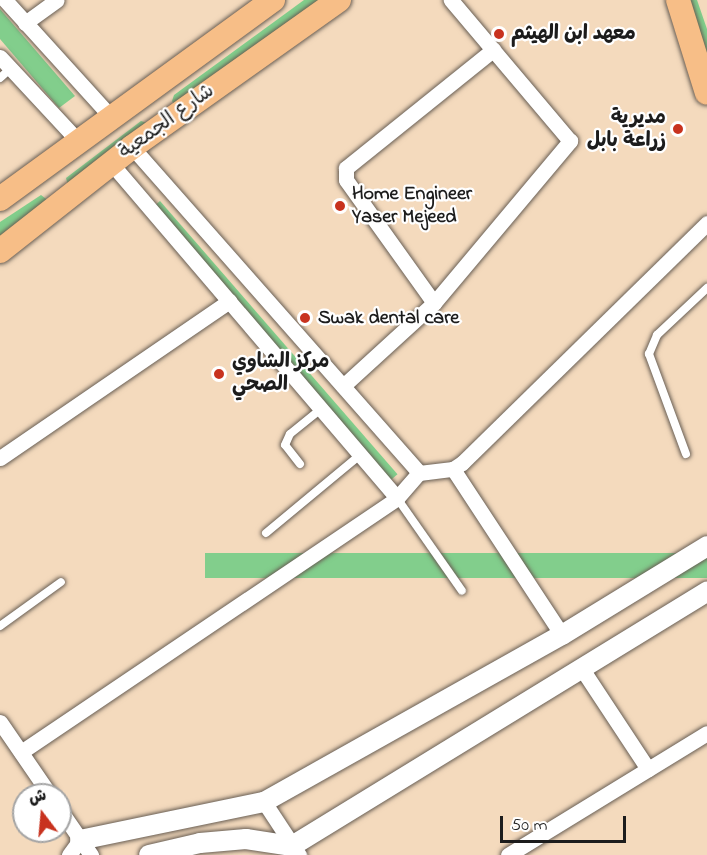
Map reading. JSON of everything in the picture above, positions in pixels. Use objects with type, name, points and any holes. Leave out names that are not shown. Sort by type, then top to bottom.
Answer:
[{"type":"main road","name":"شارع الجمعية","points":[[0,199],[273,0]]},
{"type":"main road","name":"شارع الجمعية","points":[[0,251],[111,162],[339,0]]},
{"type":"main road","points":[[678,0],[707,93]]},
{"type":"main road","points":[[54,160],[55,182],[62,187],[80,188]]},
{"type":"main road","points":[[28,178],[46,187],[55,207]]},
{"type":"street","points":[[5,0],[111,117]]},
{"type":"street","points":[[25,24],[57,0]]},
{"type":"street","points":[[343,386],[434,303],[570,141],[451,0]]},
{"type":"street","points":[[434,303],[346,180],[346,168],[493,50]]},
{"type":"street","points":[[3,68],[79,142]]},
{"type":"street","points":[[132,147],[419,473]]},
{"type":"street","points":[[111,162],[397,498]]},
{"type":"street","points":[[21,752],[397,498],[419,473],[453,469],[707,223]]},
{"type":"street","points":[[0,458],[229,302]]},
{"type":"street","points":[[453,469],[562,635]]},
{"type":"street","points":[[72,834],[80,850],[264,802],[562,635],[707,546]]},
{"type":"street","points":[[148,855],[200,843],[246,838],[286,850],[707,592]]},
{"type":"street","points":[[582,669],[648,769]]},
{"type":"street","points":[[0,722],[42,783]]},
{"type":"street","points":[[508,855],[707,733]]},
{"type":"street","points":[[264,802],[286,850]]},
{"type":"lane","points":[[686,454],[650,354],[657,335],[707,288]]},
{"type":"lane","points":[[300,464],[285,445],[290,434],[321,409]]},
{"type":"lane","points":[[266,533],[360,455]]},
{"type":"lane","points":[[397,498],[462,591]]},
{"type":"lane","points":[[0,626],[61,582]]},
{"type":"green space","points":[[304,0],[334,0],[176,108],[172,101],[174,95]]},
{"type":"green space","points":[[682,0],[697,0],[707,29],[707,73]]},
{"type":"green space","points":[[0,9],[75,96],[59,108],[0,39]]},
{"type":"green space","points":[[141,121],[150,124],[69,189],[66,178]]},
{"type":"green space","points":[[41,195],[50,202],[0,243],[0,222]]},
{"type":"green space","points":[[160,201],[397,474],[386,484],[149,211]]},
{"type":"green space","points":[[205,553],[707,553],[707,578],[205,578]]},
{"type":"place","name":"معهد ابن الهيثم","points":[[499,34]]},
{"type":"place","name":"مديرية زراعة بابل","points":[[678,129]]},
{"type":"place","name":"Home Engineer Yaser Mejeed","points":[[340,206]]},
{"type":"place","name":"Swak dental care","points":[[305,318]]},
{"type":"place","name":"مركز الشاوي الصحي","points":[[219,374]]}]
